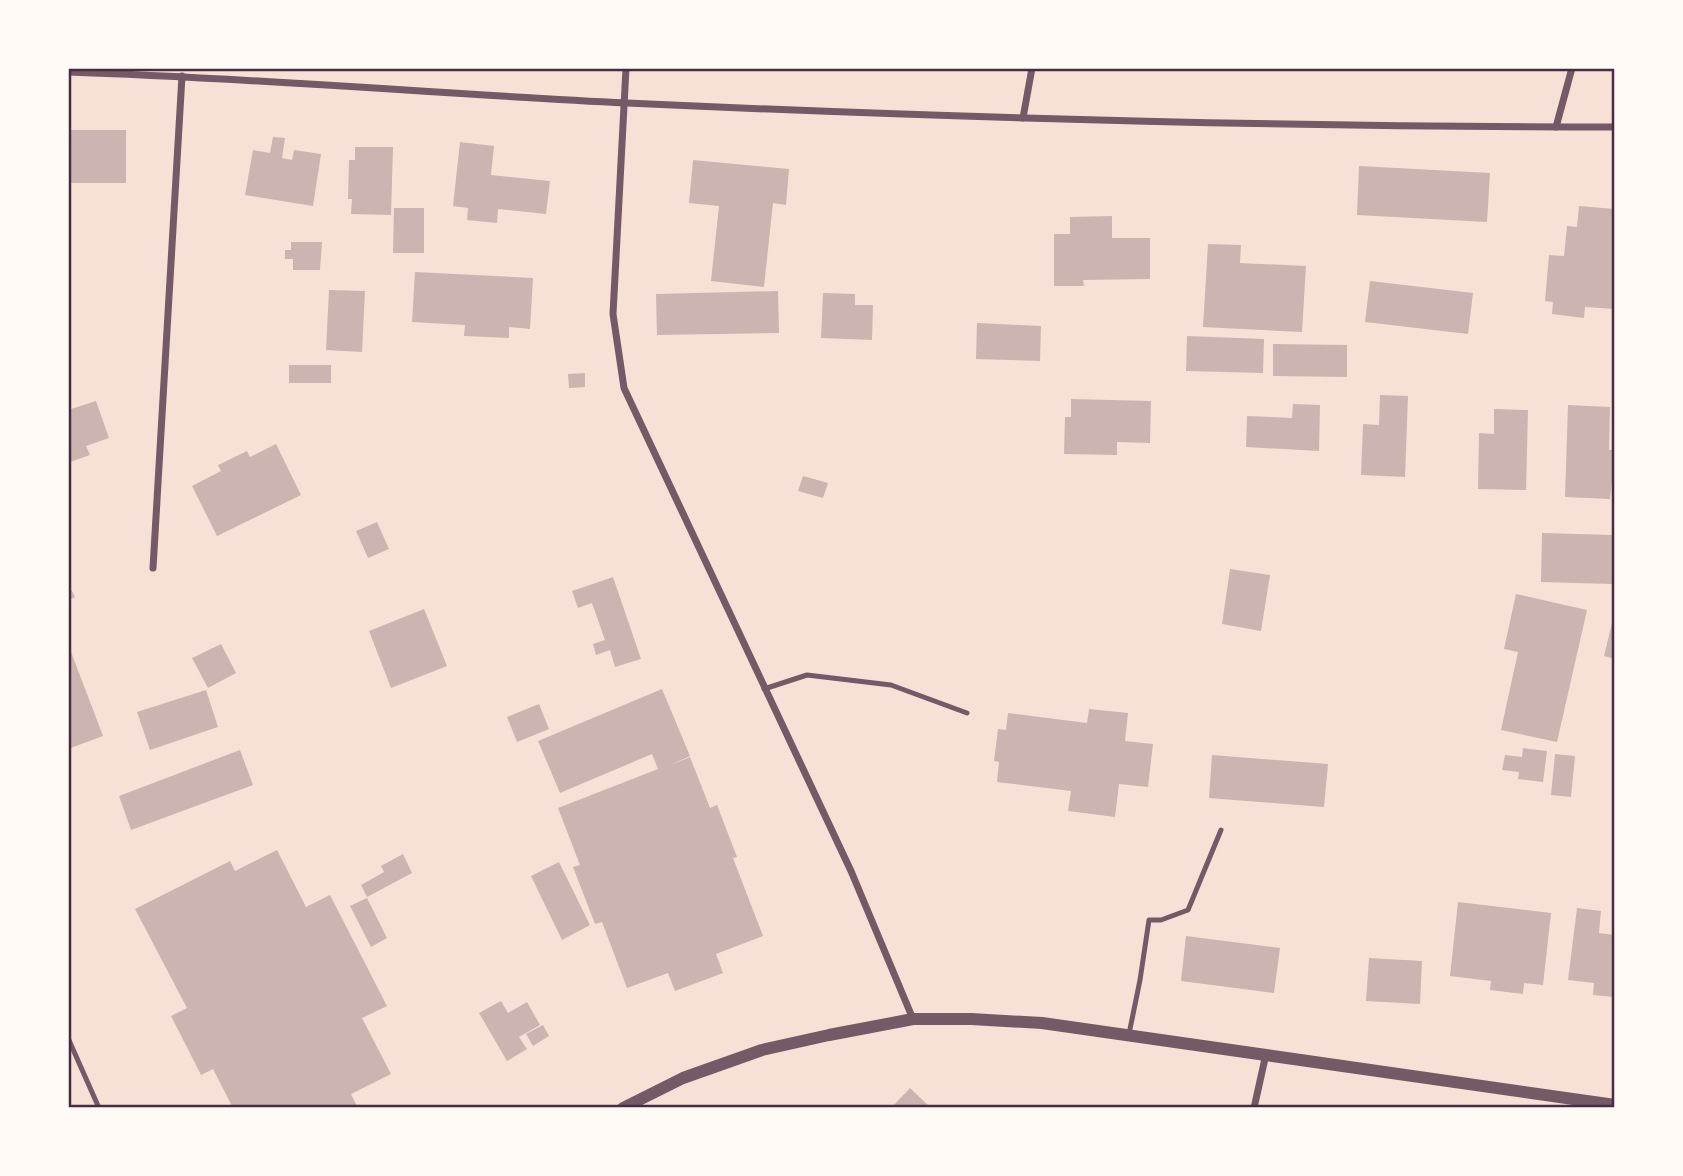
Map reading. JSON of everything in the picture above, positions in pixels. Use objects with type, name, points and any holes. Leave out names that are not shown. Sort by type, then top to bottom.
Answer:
[{"type":"street","points":[[626,68],[613,314],[624,388],[856,883],[913,1019]]},
{"type":"street","points":[[1023,118],[1032,68]]},
{"type":"street","points":[[1556,127],[1572,68]]},
{"type":"street","points":[[68,72],[182,76],[624,103],[1023,118],[1615,127]]},
{"type":"street","points":[[153,568],[182,76]]},
{"type":"street","points":[[623,1108],[683,1078],[762,1050],[913,1019],[1042,1023],[1615,1105]]},
{"type":"street","points":[[1254,1108],[1266,1054]]},
{"type":"lane","points":[[764,689],[807,675],[891,685],[967,713]]},
{"type":"lane","points":[[1129,1034],[1149,920],[1160,920],[1188,910],[1221,830]]},
{"type":"lane","points":[[68,1038],[99,1108]]},
{"type":"building","points":[[68,130],[126,130],[126,183],[68,183]]},
{"type":"building","points":[[273,137],[285,138],[282,158],[292,160],[294,150],[321,154],[313,206],[245,195],[253,150],[270,153]]},
{"type":"building","points":[[460,142],[494,146],[491,175],[550,181],[546,214],[498,209],[497,223],[467,220],[468,208],[453,206]]},
{"type":"building","points":[[355,147],[393,147],[391,215],[351,214],[352,199],[348,199],[349,160],[355,160]]},
{"type":"building","points":[[693,160],[789,169],[786,205],[773,203],[764,287],[711,281],[719,206],[689,203]]},
{"type":"building","points":[[1359,166],[1490,173],[1487,222],[1357,215]]},
{"type":"building","points":[[1579,206],[1615,209],[1615,309],[1585,307],[1584,318],[1552,314],[1553,302],[1545,301],[1549,255],[1564,256],[1567,226],[1577,227]]},
{"type":"building","points":[[394,208],[424,208],[424,253],[393,253]]},
{"type":"building","points":[[1112,216],[1112,238],[1150,238],[1150,279],[1083,280],[1084,286],[1054,286],[1054,234],[1070,234],[1070,217]]},
{"type":"building","points":[[291,242],[322,242],[320,270],[293,270],[293,259],[285,259],[285,250],[291,250]]},
{"type":"building","points":[[1208,244],[1241,245],[1240,263],[1306,266],[1302,332],[1203,327]]},
{"type":"building","points":[[415,272],[533,278],[530,329],[509,327],[509,338],[464,336],[465,325],[412,322]]},
{"type":"building","points":[[1370,281],[1473,293],[1468,334],[1365,322]]},
{"type":"building","points":[[329,290],[365,291],[362,352],[326,350]]},
{"type":"building","points":[[778,291],[779,333],[657,335],[656,294]]},
{"type":"building","points":[[823,293],[855,294],[855,305],[873,305],[872,340],[821,338]]},
{"type":"building","points":[[977,323],[1041,326],[1040,361],[976,359]]},
{"type":"building","points":[[1187,336],[1264,339],[1263,373],[1186,371]]},
{"type":"building","points":[[1273,344],[1347,345],[1347,377],[1273,376]]},
{"type":"building","points":[[289,365],[331,365],[331,383],[289,383]]},
{"type":"building","points":[[585,373],[585,387],[569,388],[568,374]]},
{"type":"building","points":[[1380,395],[1408,396],[1405,477],[1361,475],[1363,424],[1379,425]]},
{"type":"building","points":[[1071,399],[1151,401],[1150,443],[1117,442],[1117,455],[1064,454],[1065,417],[1071,417]]},
{"type":"building","points":[[96,401],[109,438],[86,446],[90,455],[70,462],[68,410]]},
{"type":"building","points":[[1293,404],[1320,405],[1319,451],[1246,447],[1247,416],[1292,418]]},
{"type":"building","points":[[1568,405],[1610,407],[1609,450],[1615,450],[1610,499],[1565,497]]},
{"type":"building","points":[[1494,409],[1528,410],[1526,490],[1478,489],[1479,433],[1494,434]]},
{"type":"building","points":[[276,444],[301,495],[217,536],[192,486],[221,471],[218,465],[247,451],[250,457]]},
{"type":"building","points":[[803,476],[828,483],[823,498],[798,491]]},
{"type":"building","points":[[377,522],[389,549],[368,558],[356,531]]},
{"type":"building","points":[[1542,533],[1613,535],[1612,584],[1541,582]]},
{"type":"building","points":[[1230,569],[1270,575],[1261,631],[1222,624]]},
{"type":"building","points":[[613,577],[641,659],[615,667],[610,650],[596,655],[593,644],[605,640],[592,603],[578,608],[572,591]]},
{"type":"building","points":[[68,584],[75,597],[68,601]]},
{"type":"building","points":[[1516,594],[1587,610],[1557,742],[1501,730],[1518,652],[1504,649]]},
{"type":"building","points":[[424,609],[447,666],[391,688],[369,631]]},
{"type":"building","points":[[1612,623],[1615,624],[1615,659],[1604,656]]},
{"type":"building","points":[[68,644],[103,736],[68,749]]},
{"type":"building","points":[[221,644],[236,673],[208,688],[192,658]]},
{"type":"building","points":[[662,689],[690,756],[668,766],[690,757],[710,808],[717,805],[737,857],[733,858],[763,936],[716,954],[723,973],[675,991],[668,973],[627,988],[602,922],[595,924],[573,867],[580,865],[558,808],[658,769],[652,754],[560,793],[538,741]]},
{"type":"building","points":[[206,690],[218,727],[150,750],[137,712]]},
{"type":"building","points":[[539,704],[549,729],[517,742],[507,717]]},
{"type":"building","points":[[1089,709],[1128,713],[1125,741],[1153,744],[1148,787],[1119,784],[1115,817],[1068,811],[1071,791],[997,782],[999,762],[994,761],[998,729],[1006,730],[1008,713],[1087,723]]},
{"type":"building","points":[[1523,748],[1547,751],[1543,782],[1518,779],[1519,772],[1502,770],[1505,755],[1522,757]]},
{"type":"building","points":[[240,750],[253,785],[131,830],[119,796]]},
{"type":"building","points":[[1555,754],[1575,756],[1571,797],[1551,795]]},
{"type":"building","points":[[1212,755],[1328,764],[1324,807],[1209,798]]},
{"type":"building","points":[[277,850],[306,907],[330,895],[387,1006],[362,1018],[391,1074],[351,1094],[358,1108],[233,1108],[213,1069],[201,1075],[171,1016],[187,1008],[135,909],[230,861],[235,871]]},
{"type":"building","points":[[403,854],[412,873],[367,897],[361,885],[384,872],[381,866]]},
{"type":"building","points":[[559,862],[590,925],[562,940],[531,876]]},
{"type":"building","points":[[367,898],[387,938],[371,947],[350,906]]},
{"type":"building","points":[[1458,902],[1551,913],[1543,985],[1524,983],[1523,994],[1490,990],[1491,981],[1450,976]]},
{"type":"building","points":[[1577,908],[1601,911],[1599,933],[1615,935],[1614,997],[1593,995],[1594,983],[1568,980]]},
{"type":"building","points":[[1186,936],[1280,948],[1274,993],[1181,981]]},
{"type":"building","points":[[1369,958],[1422,961],[1420,1004],[1366,1001]]},
{"type":"building","points":[[501,1001],[508,1013],[527,1002],[540,1025],[519,1037],[527,1049],[507,1061],[479,1013]]},
{"type":"building","points":[[543,1025],[549,1036],[533,1046],[526,1034]]},
{"type":"building","points":[[910,1088],[931,1108],[891,1108]]}]
